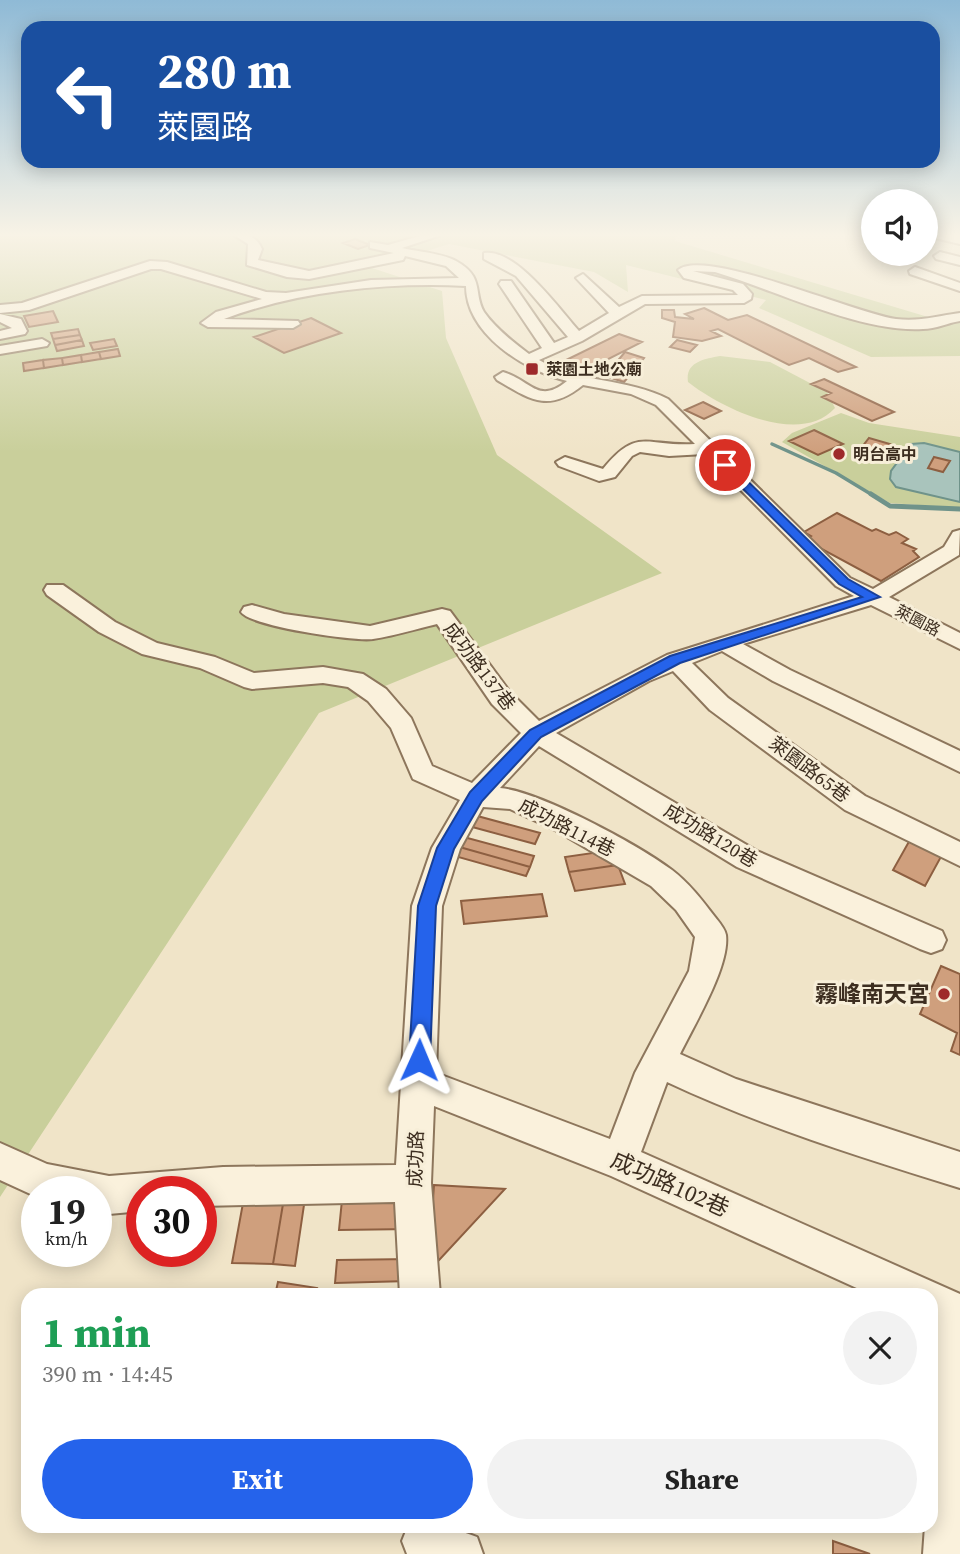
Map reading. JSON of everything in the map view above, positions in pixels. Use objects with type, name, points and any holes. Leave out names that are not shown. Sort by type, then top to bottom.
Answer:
[{"type":"street","points":[[0,309],[18,308]]},
{"type":"street","points":[[246,308],[222,314],[208,323],[293,324]]},
{"type":"street","name":"萊園路","points":[[474,308],[527,360],[555,373],[649,394],[662,401],[843,582],[960,642]]},
{"type":"street","points":[[522,308],[551,350]]},
{"type":"street","points":[[551,308],[577,338]]},
{"type":"street","points":[[612,308],[618,314]]},
{"type":"street","points":[[527,360],[577,338],[629,308]]},
{"type":"street","points":[[841,308],[907,324],[934,324],[956,318]]},
{"type":"street","points":[[0,318],[16,322],[20,331],[0,335]]},
{"type":"street","points":[[0,350],[42,343]]},
{"type":"street","points":[[503,377],[543,398],[558,397],[580,379]]},
{"type":"street","points":[[565,462],[599,476],[609,474],[626,452],[638,446],[669,451],[708,449]]},
{"type":"street","name":"成功路","points":[[420,1288],[413,1183],[427,906],[446,848],[476,796],[536,733],[675,660],[724,642],[874,597],[957,548]]},
{"type":"street","name":"成功路114巷","points":[[55,590],[107,627],[150,649],[207,662],[251,681],[323,675],[355,680],[377,695],[402,724],[422,772],[476,796],[514,799],[566,823],[661,877],[687,901],[711,935],[704,973],[659,1061],[620,1161]]},
{"type":"street","name":"成功路137巷","points":[[252,612],[283,621],[370,633],[442,616],[501,698],[536,733]]},
{"type":"street","points":[[724,642],[764,668],[920,740],[960,763]]},
{"type":"street","name":"萊園路65巷","points":[[675,660],[719,704],[855,803],[960,855]]},
{"type":"street","name":"成功路120巷","points":[[536,733],[643,794],[747,859],[931,940]]},
{"type":"street","points":[[659,1061],[778,1111],[960,1170]]},
{"type":"street","name":"成功路102巷","points":[[419,1083],[620,1161],[901,1288]]},
{"type":"street","points":[[0,1161],[31,1176]]},
{"type":"street","points":[[217,1186],[413,1183]]},
{"type":"street","points":[[946,1554],[950,1310]]},
{"type":"green space","points":[[0,308],[443,308],[446,338],[497,455],[662,573],[319,713],[0,1197]]},
{"type":"green space","points":[[759,308],[896,308],[928,317],[960,320],[960,356],[871,357]]},
{"type":"green space","points":[[720,356],[770,362],[827,392],[835,408],[820,419],[802,424],[782,424],[740,412],[720,403],[688,382],[688,375],[689,370],[702,360]]},
{"type":"green space","points":[[841,413],[869,423],[960,437],[960,508],[890,503],[782,442],[792,433]]},
{"type":"water","points":[[924,443],[960,452],[960,502],[896,487],[890,479],[891,471],[911,444]]},
{"type":"building","points":[[704,308],[728,320],[747,315],[856,367],[838,372],[809,358],[789,365],[718,329],[711,331],[721,336],[702,341],[673,337],[675,322],[662,318],[662,310],[674,310],[675,317],[694,319],[685,314]]},
{"type":"building","points":[[53,311],[58,322],[29,327],[24,316]]},
{"type":"building","points":[[311,318],[341,333],[284,353],[254,337]]},
{"type":"building","points":[[78,329],[80,335],[53,339],[51,333]]},
{"type":"building","points":[[619,334],[642,342],[577,375],[554,366]]},
{"type":"building","points":[[80,335],[82,340],[55,345],[53,339]]},
{"type":"building","points":[[114,339],[117,346],[93,350],[90,343]]},
{"type":"building","points":[[82,340],[84,346],[57,351],[55,345]]},
{"type":"building","points":[[677,340],[697,345],[690,352],[670,347]]},
{"type":"building","points":[[118,349],[120,356],[101,359],[99,352]]},
{"type":"building","points":[[99,352],[101,359],[82,362],[81,355]]},
{"type":"building","points":[[625,352],[644,358],[624,382],[605,376]]},
{"type":"building","points":[[81,355],[82,362],[63,365],[62,358]]},
{"type":"building","points":[[62,358],[63,365],[44,368],[43,360]]},
{"type":"building","points":[[43,360],[44,368],[24,371],[23,363]]},
{"type":"building","points":[[824,379],[894,412],[872,421],[822,397],[831,393],[811,384]]},
{"type":"building","points":[[703,402],[721,411],[704,419],[685,410]]},
{"type":"building","points":[[814,430],[843,444],[818,455],[789,441]]},
{"type":"building","points":[[869,438],[890,444],[883,453],[862,447]]},
{"type":"building","points":[[934,457],[950,461],[943,472],[928,468]]},
{"type":"building","points":[[837,513],[872,531],[876,529],[889,535],[896,532],[908,539],[902,543],[916,549],[913,551],[919,557],[881,581],[805,540],[811,536],[804,532]]},
{"type":"building","points":[[470,814],[540,833],[535,844],[465,825]]},
{"type":"building","points":[[460,836],[534,856],[530,867],[456,846]]},
{"type":"building","points":[[911,838],[943,853],[925,886],[893,870]]},
{"type":"building","points":[[456,846],[530,867],[526,876],[451,855]]},
{"type":"building","points":[[613,850],[618,865],[569,872],[565,857]]},
{"type":"building","points":[[618,865],[625,884],[575,891],[569,872]]},
{"type":"building","points":[[542,894],[547,916],[464,924],[461,901]]},
{"type":"building","name":"霧峰南天宮","points":[[941,966],[960,974],[960,1055],[951,1051],[957,1033],[920,1014]]},
{"type":"building","points":[[434,1185],[505,1189],[428,1272]]},
{"type":"building","points":[[412,1199],[411,1229],[339,1230],[342,1200]]},
{"type":"building","points":[[243,1203],[283,1204],[273,1264],[232,1263]]},
{"type":"building","points":[[283,1204],[304,1205],[295,1266],[273,1264]]},
{"type":"building","points":[[410,1259],[409,1281],[335,1283],[337,1260]]},
{"type":"building","points":[[278,1282],[317,1288],[277,1288]]},
{"type":"building","points":[[833,1541],[870,1554],[833,1554]]},
{"type":"waterway","points":[[772,444],[836,473],[874,496]]},
{"type":"waterway","points":[[871,494],[890,506],[960,509]]},
{"type":"place","name":"萊園土地公廟","points":[[532,369]]},
{"type":"place","name":"明台高中","points":[[839,454]]},
{"type":"place","name":"霧峰南天宮","points":[[944,994]]},
{"type":"route","points":[[419,1060],[427,906],[446,848],[476,796],[536,733],[641,675],[675,660],[766,628],[874,597],[843,582],[725,465]]}]
